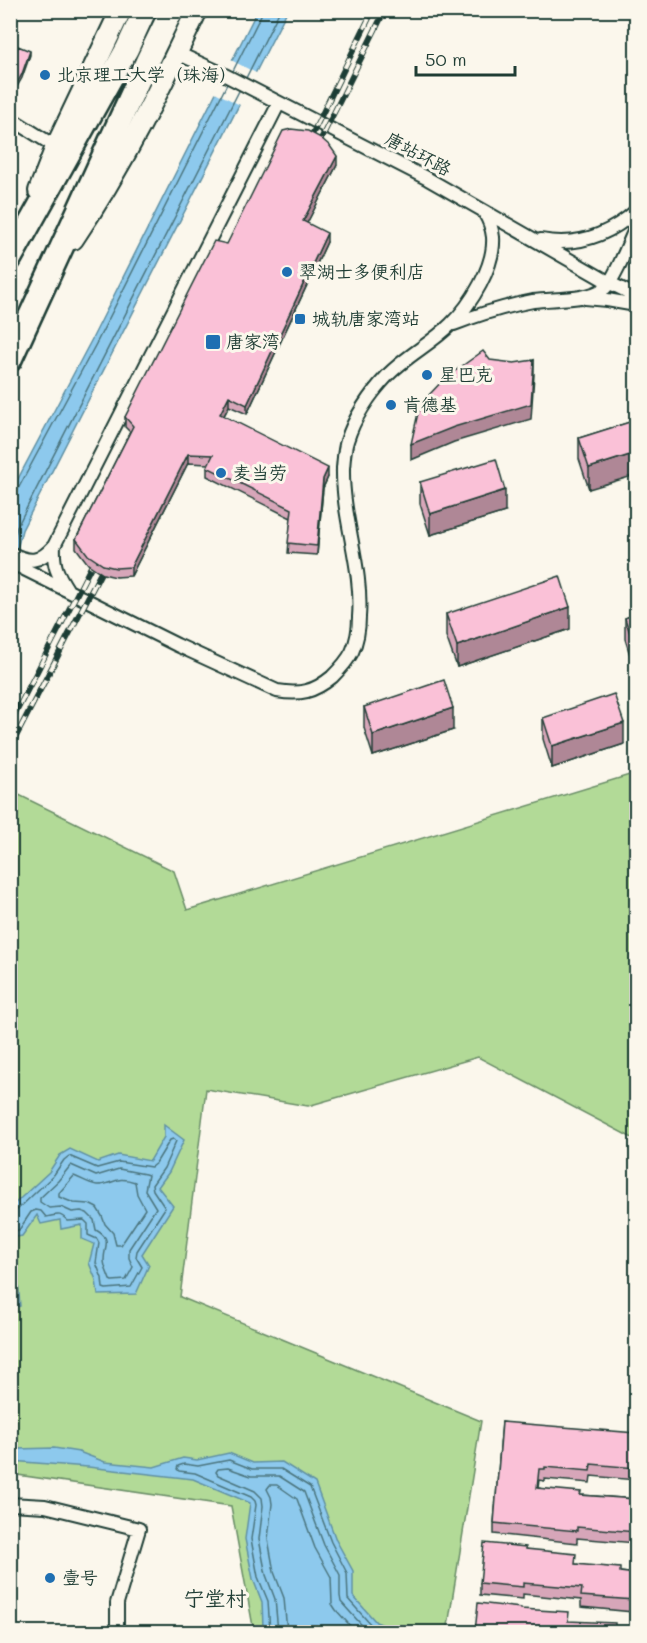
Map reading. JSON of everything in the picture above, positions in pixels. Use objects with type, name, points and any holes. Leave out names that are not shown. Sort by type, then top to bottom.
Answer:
[{"type":"highway","points":[[13,255],[127,48],[145,10]]},
{"type":"highway","points":[[10,360],[172,10]]},
{"type":"main road","points":[[13,255],[56,147],[121,10]]},
{"type":"main road","points":[[53,269],[98,203],[120,164],[197,10]]},
{"type":"street","name":"唐站环路","points":[[177,53],[257,91],[428,179],[636,296]]},
{"type":"street","points":[[10,562],[23,564],[45,556],[54,546],[279,103]]},
{"type":"street","points":[[10,118],[56,147]]},
{"type":"street","points":[[529,236],[555,242],[587,239],[615,227],[636,211]]},
{"type":"street","points":[[10,553],[23,564],[67,589],[177,645],[277,691],[292,694],[304,693],[325,682],[351,655],[359,628],[358,576],[343,479],[344,452],[347,441],[372,393],[409,355],[450,325],[463,311],[478,287],[492,250],[493,234],[484,212]]},
{"type":"street","points":[[450,325],[494,310],[533,302],[572,298],[600,291],[610,283],[636,227]]},
{"type":"street","points":[[572,298],[607,300],[636,305]]},
{"type":"street","points":[[54,546],[54,561],[58,574],[67,589]]},
{"type":"street","points":[[10,1504],[45,1506],[139,1529],[117,1604],[117,1632]]},
{"type":"green space","points":[[636,773],[636,1140],[478,1057],[308,1106],[206,1089],[180,1297],[481,1421],[447,1632],[254,1632],[231,1506],[11,1474],[10,793],[11,791],[174,871],[187,910]]},
{"type":"water","points":[[257,11],[287,11],[22,530],[11,572],[11,492],[92,339]]},
{"type":"water","points":[[164,1125],[184,1140],[169,1172],[158,1187],[173,1206],[142,1254],[149,1265],[136,1294],[98,1295],[96,1280],[89,1263],[94,1244],[82,1239],[82,1225],[61,1229],[60,1220],[41,1224],[37,1215],[22,1236],[11,1238],[11,1207],[49,1172],[60,1155],[70,1149],[98,1162],[118,1155],[150,1161],[164,1137]]},
{"type":"water","points":[[10,1240],[17,1269],[20,1306],[11,1307]]},
{"type":"water","points":[[11,1447],[17,1449],[54,1448],[79,1452],[105,1462],[154,1467],[183,1458],[197,1460],[229,1453],[253,1463],[282,1462],[315,1483],[336,1540],[353,1571],[353,1596],[376,1622],[401,1632],[265,1632],[262,1602],[253,1579],[245,1539],[250,1503],[193,1479],[11,1461]]},
{"type":"pier","points":[[229,59],[258,74],[242,106],[213,91]]},
{"type":"building","points":[[18,46],[30,51],[22,74],[10,95],[10,69]]},
{"type":"building","name":"唐家湾","points":[[291,129],[308,131],[321,138],[337,156],[303,221],[327,233],[247,405],[229,396],[220,414],[328,468],[323,479],[317,546],[288,543],[292,509],[207,467],[213,455],[188,454],[131,567],[116,568],[103,565],[88,555],[76,539],[133,426],[125,417],[214,241],[227,244],[283,131]]},
{"type":"building","points":[[483,351],[490,360],[514,363],[534,360],[531,404],[454,427],[411,444],[418,413],[429,395],[444,379]]},
{"type":"building","points":[[636,420],[636,453],[589,468],[579,438]]},
{"type":"building","points":[[496,459],[505,490],[430,514],[420,482]]},
{"type":"building","points":[[560,576],[570,607],[457,646],[446,614]]},
{"type":"building","points":[[636,614],[636,649],[635,649],[625,618]]},
{"type":"building","points":[[444,680],[453,708],[373,735],[364,707]]},
{"type":"building","points":[[614,694],[624,723],[552,746],[543,718]]},
{"type":"building","points":[[502,1422],[636,1433],[636,1468],[591,1464],[590,1471],[545,1467],[545,1469],[539,1469],[537,1488],[581,1492],[580,1495],[636,1499],[636,1532],[577,1527],[577,1531],[494,1523]]},
{"type":"building","points":[[484,1543],[576,1554],[575,1564],[620,1568],[620,1572],[636,1574],[636,1614],[633,1614],[634,1600],[581,1596],[582,1588],[523,1583],[523,1587],[480,1583]]},
{"type":"building","points":[[478,1603],[569,1612],[568,1621],[615,1623],[615,1632],[475,1632]]},
{"type":"railway","points":[[306,147],[373,10]]},
{"type":"railway","points":[[314,153],[385,10]]},
{"type":"railway","points":[[10,724],[99,551]]},
{"type":"railway","points":[[10,748],[109,557]]},
{"type":"place","name":"北京理工大学（珠海）","points":[[45,75]]},
{"type":"place","name":"翠湖士多便利店","points":[[287,272]]},
{"type":"place","name":"城轨唐家湾站","points":[[300,319]]},
{"type":"place","name":"唐家湾","points":[[213,342]]},
{"type":"place","name":"星巴克","points":[[427,375]]},
{"type":"place","name":"肯德基","points":[[391,405]]},
{"type":"place","name":"麦当劳","points":[[221,473]]},
{"type":"place","name":"壹号","points":[[50,1578]]},
{"type":"district","name":"宁堂村","points":[[215,1599]]}]
